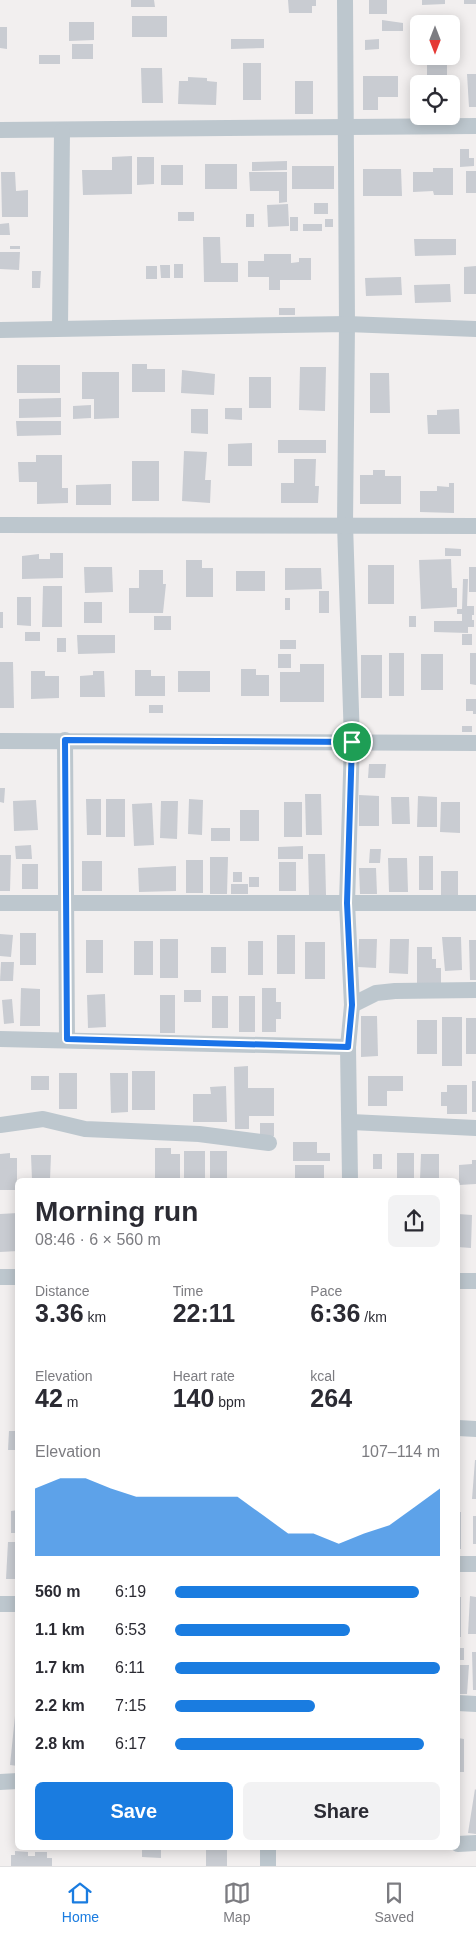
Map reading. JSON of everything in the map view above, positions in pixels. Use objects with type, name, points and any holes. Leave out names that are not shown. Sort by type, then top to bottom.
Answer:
[{"type":"street","points":[[345,0],[346,524],[352,742],[347,903],[352,1005],[348,1047],[351,1122],[350,1178]]},
{"type":"street","points":[[0,130],[62,131],[476,126]]},
{"type":"street","points":[[60,328],[62,131]]},
{"type":"street","points":[[0,330],[347,324],[476,329]]},
{"type":"street","points":[[0,525],[346,524],[476,526]]},
{"type":"street","points":[[0,740],[476,743]]},
{"type":"street","points":[[65,740],[67,1039]]},
{"type":"street","points":[[0,902],[476,903]]},
{"type":"street","points":[[352,1005],[376,993],[476,990]]},
{"type":"street","points":[[0,1038],[348,1047]]},
{"type":"street","points":[[0,1125],[43,1119],[85,1129],[199,1134],[269,1142]]},
{"type":"street","points":[[351,1122],[476,1128]]},
{"type":"street","points":[[0,1277],[15,1277]]},
{"type":"street","points":[[460,1281],[476,1281]]},
{"type":"street","points":[[460,1428],[476,1429]]},
{"type":"street","points":[[460,1564],[476,1564]]},
{"type":"street","points":[[0,1604],[15,1604]]},
{"type":"street","points":[[460,1703],[476,1704]]},
{"type":"street","points":[[0,1782],[15,1781]]},
{"type":"street","points":[[460,1844],[476,1843]]},
{"type":"street","points":[[268,1850],[268,1866]]},
{"type":"building","points":[[131,0],[154,0],[155,7],[131,7]]},
{"type":"building","points":[[288,0],[316,0],[316,6],[312,6],[312,13],[289,13]]},
{"type":"building","points":[[369,0],[387,0],[387,14],[369,14]]},
{"type":"building","points":[[422,0],[445,0],[445,4],[422,5]]},
{"type":"building","points":[[464,0],[476,0],[476,4],[464,4]]},
{"type":"building","points":[[132,16],[167,16],[167,37],[132,37]]},
{"type":"building","points":[[382,20],[403,23],[403,31],[382,31]]},
{"type":"building","points":[[69,22],[94,22],[94,40],[69,41]]},
{"type":"building","points":[[0,27],[7,27],[7,49],[0,48]]},
{"type":"building","points":[[231,39],[264,39],[264,48],[231,49]]},
{"type":"building","points":[[379,39],[379,49],[365,50],[365,40]]},
{"type":"building","points":[[72,44],[93,44],[93,59],[72,59]]},
{"type":"building","points":[[39,55],[60,55],[60,64],[39,64]]},
{"type":"building","points":[[243,63],[261,63],[261,100],[243,100]]},
{"type":"building","points":[[427,65],[447,65],[447,75],[427,75]]},
{"type":"building","points":[[141,68],[162,68],[163,103],[142,103]]},
{"type":"building","points":[[467,74],[476,74],[476,107],[469,107]]},
{"type":"building","points":[[363,76],[398,76],[398,97],[378,97],[378,110],[363,110]]},
{"type":"building","points":[[188,77],[207,78],[207,81],[217,82],[216,105],[178,104],[179,81],[188,81]]},
{"type":"building","points":[[295,81],[313,81],[313,114],[295,114]]},
{"type":"building","points":[[460,149],[469,149],[469,158],[474,158],[474,166],[460,167]]},
{"type":"building","points":[[132,156],[132,194],[83,195],[82,170],[112,170],[112,157]]},
{"type":"building","points":[[137,157],[154,157],[154,184],[137,185]]},
{"type":"building","points":[[287,161],[287,170],[252,171],[252,162]]},
{"type":"building","points":[[205,164],[237,164],[237,189],[205,189]]},
{"type":"building","points":[[161,165],[183,165],[183,185],[161,185]]},
{"type":"building","points":[[292,166],[334,166],[334,189],[292,189]]},
{"type":"building","points":[[433,168],[453,168],[453,195],[434,195],[433,191],[413,192],[413,172],[433,172]]},
{"type":"building","points":[[363,169],[401,169],[402,196],[363,196]]},
{"type":"building","points":[[466,171],[476,171],[476,193],[466,193]]},
{"type":"building","points":[[1,172],[15,172],[16,191],[28,190],[28,217],[2,217]]},
{"type":"building","points":[[249,172],[287,172],[287,202],[279,203],[279,191],[250,191]]},
{"type":"building","points":[[314,203],[328,203],[328,214],[314,214]]},
{"type":"building","points":[[288,204],[289,226],[268,227],[267,205]]},
{"type":"building","points":[[178,212],[194,212],[194,221],[178,221]]},
{"type":"building","points":[[246,214],[254,214],[254,227],[246,227]]},
{"type":"building","points":[[290,217],[298,217],[298,231],[290,231]]},
{"type":"building","points":[[325,219],[333,219],[333,227],[325,227]]},
{"type":"building","points":[[9,223],[10,235],[0,235],[0,224]]},
{"type":"building","points":[[303,224],[322,224],[322,231],[303,231]]},
{"type":"building","points":[[203,237],[220,237],[221,263],[238,263],[238,282],[204,282]]},
{"type":"building","points":[[414,239],[456,239],[456,255],[415,256]]},
{"type":"building","points":[[10,246],[20,246],[20,249],[10,249]]},
{"type":"building","points":[[0,252],[20,252],[19,270],[0,269]]},
{"type":"building","points":[[264,254],[291,254],[291,263],[299,262],[299,258],[311,258],[311,280],[280,280],[280,290],[269,290],[269,277],[248,277],[248,261],[264,261]]},
{"type":"building","points":[[174,264],[183,264],[183,278],[174,278]]},
{"type":"building","points":[[160,265],[170,265],[170,278],[161,278]]},
{"type":"building","points":[[146,266],[157,266],[157,279],[146,279]]},
{"type":"building","points":[[476,266],[476,294],[464,294],[464,267]]},
{"type":"building","points":[[32,271],[41,271],[40,288],[32,288]]},
{"type":"building","points":[[401,277],[402,295],[366,296],[365,278]]},
{"type":"building","points":[[450,284],[451,302],[415,303],[414,285]]},
{"type":"building","points":[[279,308],[295,308],[295,315],[279,315]]},
{"type":"building","points":[[132,364],[147,364],[147,369],[165,369],[165,392],[132,392]]},
{"type":"building","points":[[17,365],[60,365],[60,393],[17,393]]},
{"type":"building","points":[[300,367],[326,367],[325,411],[299,410]]},
{"type":"building","points":[[182,370],[215,374],[214,395],[181,393]]},
{"type":"building","points":[[82,372],[119,372],[119,418],[94,419],[94,399],[82,399]]},
{"type":"building","points":[[370,373],[389,373],[390,413],[370,413]]},
{"type":"building","points":[[249,377],[271,377],[271,408],[249,408]]},
{"type":"building","points":[[61,398],[61,417],[19,418],[19,399]]},
{"type":"building","points":[[91,405],[91,418],[73,419],[73,406]]},
{"type":"building","points":[[225,408],[242,408],[242,420],[225,419]]},
{"type":"building","points":[[191,409],[208,409],[208,434],[191,433]]},
{"type":"building","points":[[459,409],[460,434],[428,434],[427,415],[437,415],[437,410]]},
{"type":"building","points":[[16,421],[61,421],[61,435],[17,436]]},
{"type":"building","points":[[278,440],[326,440],[326,453],[278,453]]},
{"type":"building","points":[[252,443],[252,466],[228,466],[228,444]]},
{"type":"building","points":[[184,451],[207,452],[205,480],[211,480],[210,503],[182,501]]},
{"type":"building","points":[[36,455],[62,455],[62,488],[68,488],[68,503],[37,504],[37,482],[19,482],[18,462],[36,462]]},
{"type":"building","points":[[294,459],[316,459],[315,486],[319,486],[318,503],[281,503],[281,483],[294,483]]},
{"type":"building","points":[[132,461],[159,461],[159,501],[132,501]]},
{"type":"building","points":[[373,470],[385,470],[385,476],[401,476],[401,504],[360,504],[360,475],[373,475]]},
{"type":"building","points":[[449,483],[454,483],[454,513],[420,512],[420,491],[437,491],[437,486],[449,487]]},
{"type":"building","points":[[111,484],[111,505],[76,505],[76,485]]},
{"type":"building","points":[[445,548],[461,549],[461,556],[445,556]]},
{"type":"building","points":[[50,553],[63,553],[63,578],[22,579],[22,556],[39,554],[39,559],[50,559]]},
{"type":"building","points":[[451,559],[452,588],[457,588],[457,607],[421,609],[419,560]]},
{"type":"building","points":[[186,560],[202,560],[202,568],[213,568],[213,597],[186,597]]},
{"type":"building","points":[[368,565],[394,565],[394,604],[368,604]]},
{"type":"building","points":[[84,567],[112,567],[113,592],[85,593]]},
{"type":"building","points":[[469,567],[476,567],[476,592],[469,592]]},
{"type":"building","points":[[285,568],[321,568],[322,589],[285,590]]},
{"type":"building","points":[[139,570],[163,570],[163,584],[166,584],[163,613],[129,613],[129,588],[139,588]]},
{"type":"building","points":[[236,571],[265,571],[265,591],[236,591]]},
{"type":"building","points":[[463,579],[468,579],[467,606],[474,606],[472,620],[474,620],[474,627],[468,627],[468,633],[434,632],[434,621],[462,621],[462,614],[457,614],[457,609],[462,609]]},
{"type":"building","points":[[43,586],[62,586],[62,627],[42,627]]},
{"type":"building","points":[[319,591],[329,591],[329,613],[319,613]]},
{"type":"building","points":[[17,597],[31,597],[31,626],[17,625]]},
{"type":"building","points":[[285,598],[290,598],[290,610],[285,610]]},
{"type":"building","points":[[84,602],[102,602],[102,623],[84,623]]},
{"type":"building","points":[[0,612],[3,612],[3,628],[0,628]]},
{"type":"building","points":[[154,616],[171,616],[171,630],[154,630]]},
{"type":"building","points":[[409,616],[416,616],[416,627],[409,627]]},
{"type":"building","points":[[25,632],[40,632],[40,641],[25,641]]},
{"type":"building","points":[[462,634],[472,634],[472,645],[462,645]]},
{"type":"building","points":[[77,635],[115,635],[115,653],[78,654]]},
{"type":"building","points":[[57,638],[66,638],[66,652],[57,652]]},
{"type":"building","points":[[280,640],[296,640],[296,649],[280,649]]},
{"type":"building","points":[[389,653],[404,653],[404,696],[389,696]]},
{"type":"building","points":[[470,653],[476,653],[476,685],[470,684]]},
{"type":"building","points":[[278,654],[291,654],[291,668],[278,668]]},
{"type":"building","points":[[421,654],[443,654],[443,690],[421,690]]},
{"type":"building","points":[[361,655],[382,655],[382,698],[361,698]]},
{"type":"building","points":[[0,662],[13,662],[14,708],[0,708]]},
{"type":"building","points":[[300,664],[324,664],[324,702],[280,702],[280,672],[300,672]]},
{"type":"building","points":[[241,669],[256,669],[256,675],[269,675],[269,696],[241,696]]},
{"type":"building","points":[[135,670],[151,670],[151,676],[165,676],[165,696],[135,696]]},
{"type":"building","points":[[31,671],[45,671],[45,676],[59,676],[59,698],[31,699]]},
{"type":"building","points":[[93,671],[104,671],[105,697],[80,697],[80,676],[93,675]]},
{"type":"building","points":[[178,671],[210,671],[210,692],[178,692]]},
{"type":"building","points":[[466,699],[476,699],[476,714],[473,714],[473,711],[466,711]]},
{"type":"building","points":[[149,705],[163,705],[163,713],[149,713]]},
{"type":"building","points":[[462,726],[472,726],[472,732],[462,732]]},
{"type":"building","points":[[369,764],[386,764],[385,778],[368,778]]},
{"type":"building","points":[[0,788],[5,788],[4,803],[0,802]]},
{"type":"building","points":[[305,794],[321,794],[322,835],[306,835]]},
{"type":"building","points":[[359,795],[379,796],[379,826],[359,826]]},
{"type":"building","points":[[418,796],[437,797],[437,827],[417,827]]},
{"type":"building","points":[[391,797],[409,797],[410,824],[392,824]]},
{"type":"building","points":[[86,799],[101,799],[101,835],[87,835]]},
{"type":"building","points":[[106,799],[125,799],[125,837],[106,837]]},
{"type":"building","points":[[189,799],[203,800],[202,835],[188,834]]},
{"type":"building","points":[[36,800],[38,830],[14,831],[13,801]]},
{"type":"building","points":[[161,801],[178,801],[177,839],[160,838]]},
{"type":"building","points":[[284,802],[302,802],[302,837],[284,837]]},
{"type":"building","points":[[441,802],[460,802],[460,833],[440,832]]},
{"type":"building","points":[[152,803],[154,845],[134,846],[132,804]]},
{"type":"building","points":[[240,810],[259,810],[259,841],[240,841]]},
{"type":"building","points":[[211,828],[230,828],[230,841],[211,841]]},
{"type":"building","points":[[31,845],[32,859],[16,859],[15,846]]},
{"type":"building","points":[[303,846],[303,859],[278,859],[278,847]]},
{"type":"building","points":[[370,849],[381,849],[380,863],[369,863]]},
{"type":"building","points":[[308,854],[325,854],[326,895],[309,895]]},
{"type":"building","points":[[0,855],[11,855],[10,891],[0,891]]},
{"type":"building","points":[[419,856],[433,856],[433,890],[419,890]]},
{"type":"building","points":[[210,857],[228,857],[227,894],[210,894]]},
{"type":"building","points":[[388,858],[407,858],[408,892],[389,892]]},
{"type":"building","points":[[186,860],[203,860],[203,893],[186,893]]},
{"type":"building","points":[[82,861],[102,861],[102,891],[82,891]]},
{"type":"building","points":[[279,862],[296,862],[296,891],[279,891]]},
{"type":"building","points":[[22,864],[38,864],[38,889],[22,889]]},
{"type":"building","points":[[176,866],[176,891],[139,892],[138,868]]},
{"type":"building","points":[[359,868],[376,868],[377,894],[360,894]]},
{"type":"building","points":[[441,871],[458,871],[458,895],[441,895]]},
{"type":"building","points":[[233,872],[242,872],[242,882],[233,882]]},
{"type":"building","points":[[249,877],[259,877],[259,887],[249,887]]},
{"type":"building","points":[[231,884],[248,884],[248,894],[231,894]]},
{"type":"building","points":[[20,933],[36,933],[36,965],[20,965]]},
{"type":"building","points":[[0,934],[13,935],[11,957],[0,956]]},
{"type":"building","points":[[277,935],[295,935],[295,974],[277,974]]},
{"type":"building","points":[[442,937],[461,937],[462,970],[445,971]]},
{"type":"building","points":[[160,939],[178,939],[178,978],[160,978]]},
{"type":"building","points":[[359,939],[377,939],[376,968],[358,967]]},
{"type":"building","points":[[390,939],[409,939],[408,974],[389,973]]},
{"type":"building","points":[[86,940],[103,940],[103,973],[86,973]]},
{"type":"building","points":[[469,940],[476,940],[476,980],[470,980]]},
{"type":"building","points":[[134,941],[153,941],[153,975],[134,975]]},
{"type":"building","points":[[248,941],[263,941],[263,975],[248,975]]},
{"type":"building","points":[[305,942],[325,942],[325,979],[305,979]]},
{"type":"building","points":[[211,947],[226,947],[226,973],[211,973]]},
{"type":"building","points":[[417,947],[432,947],[432,959],[436,959],[436,968],[441,968],[441,984],[417,984]]},
{"type":"building","points":[[1,962],[14,962],[13,981],[0,981]]},
{"type":"building","points":[[21,988],[40,989],[40,1026],[20,1026]]},
{"type":"building","points":[[262,988],[276,988],[276,1002],[281,1002],[281,1019],[276,1019],[276,1032],[262,1032]]},
{"type":"building","points":[[184,990],[201,990],[201,1002],[184,1002]]},
{"type":"building","points":[[105,994],[106,1027],[88,1028],[87,995]]},
{"type":"building","points":[[160,995],[175,995],[175,1033],[160,1033]]},
{"type":"building","points":[[212,996],[228,996],[228,1028],[212,1028]]},
{"type":"building","points":[[239,996],[255,996],[255,1032],[239,1032]]},
{"type":"building","points":[[12,999],[14,1023],[4,1024],[2,1000]]},
{"type":"building","points":[[361,1016],[377,1016],[378,1056],[361,1057]]},
{"type":"building","points":[[442,1017],[462,1017],[462,1066],[442,1066]]},
{"type":"building","points":[[466,1018],[476,1018],[476,1054],[466,1054]]},
{"type":"building","points":[[417,1020],[437,1020],[437,1054],[417,1054]]},
{"type":"building","points":[[248,1066],[248,1088],[274,1088],[274,1116],[249,1116],[249,1129],[235,1129],[234,1067]]},
{"type":"building","points":[[132,1071],[155,1071],[155,1110],[132,1110]]},
{"type":"building","points":[[59,1073],[77,1073],[77,1109],[59,1109]]},
{"type":"building","points":[[110,1073],[128,1073],[128,1112],[111,1113]]},
{"type":"building","points":[[31,1076],[49,1076],[49,1090],[31,1090]]},
{"type":"building","points":[[368,1076],[403,1076],[403,1091],[387,1091],[387,1106],[368,1106]]},
{"type":"building","points":[[472,1081],[476,1081],[476,1112],[472,1112]]},
{"type":"building","points":[[447,1085],[467,1085],[467,1114],[447,1114],[447,1106],[441,1106],[441,1092],[447,1092]]},
{"type":"building","points":[[226,1086],[227,1122],[193,1122],[193,1094],[211,1094],[210,1087]]},
{"type":"building","points":[[260,1123],[274,1123],[274,1136],[260,1136]]},
{"type":"building","points":[[293,1142],[317,1142],[317,1153],[330,1153],[330,1161],[293,1161]]},
{"type":"building","points":[[155,1148],[171,1148],[171,1154],[180,1154],[180,1178],[155,1178]]},
{"type":"building","points":[[184,1151],[205,1151],[205,1178],[184,1178]]},
{"type":"building","points":[[210,1151],[227,1151],[227,1178],[210,1178]]},
{"type":"building","points":[[10,1153],[10,1158],[17,1158],[15,1190],[0,1190],[0,1154]]},
{"type":"building","points":[[397,1153],[414,1153],[414,1178],[397,1178]]},
{"type":"building","points":[[373,1154],[382,1154],[382,1169],[373,1169]]},
{"type":"building","points":[[421,1154],[439,1154],[439,1178],[420,1178]]},
{"type":"building","points":[[31,1155],[51,1155],[50,1178],[32,1178]]},
{"type":"building","points":[[472,1160],[476,1160],[476,1184],[460,1185],[459,1165],[472,1164]]},
{"type":"building","points":[[295,1165],[324,1165],[324,1178],[295,1178]]},
{"type":"building","points":[[15,1213],[15,1251],[0,1252],[0,1214]]},
{"type":"building","points":[[460,1214],[472,1215],[471,1248],[460,1247]]},
{"type":"building","points":[[9,1431],[15,1431],[15,1450],[8,1450]]},
{"type":"building","points":[[475,1460],[476,1499],[472,1499]]},
{"type":"building","points":[[15,1510],[15,1533],[11,1533],[11,1511]]},
{"type":"building","points":[[460,1512],[461,1512],[460,1549]]},
{"type":"building","points":[[473,1516],[476,1516],[476,1544],[473,1544]]},
{"type":"building","points":[[8,1542],[15,1542],[15,1579],[6,1579]]},
{"type":"building","points":[[470,1596],[476,1597],[476,1634],[468,1634]]},
{"type":"building","points":[[460,1597],[461,1597],[460,1637]]},
{"type":"building","points":[[460,1648],[464,1648],[464,1660],[460,1660]]},
{"type":"building","points":[[472,1652],[476,1652],[476,1690],[473,1690]]},
{"type":"building","points":[[460,1665],[469,1665],[467,1694],[460,1694]]},
{"type":"building","points":[[15,1716],[15,1766],[10,1765]]},
{"type":"building","points":[[460,1738],[464,1739],[464,1772],[460,1772]]},
{"type":"building","points":[[476,1790],[476,1834],[468,1833]]},
{"type":"building","points":[[142,1850],[161,1850],[161,1858],[142,1857]]},
{"type":"building","points":[[206,1850],[227,1850],[227,1866],[206,1866]]},
{"type":"building","points":[[15,1851],[28,1852],[28,1856],[35,1856],[35,1852],[47,1852],[47,1858],[52,1858],[52,1866],[11,1866],[11,1855],[15,1855]]},
{"type":"route","points":[[65,740],[352,742],[347,903],[352,1005],[348,1047],[67,1039],[65,740]]}]
